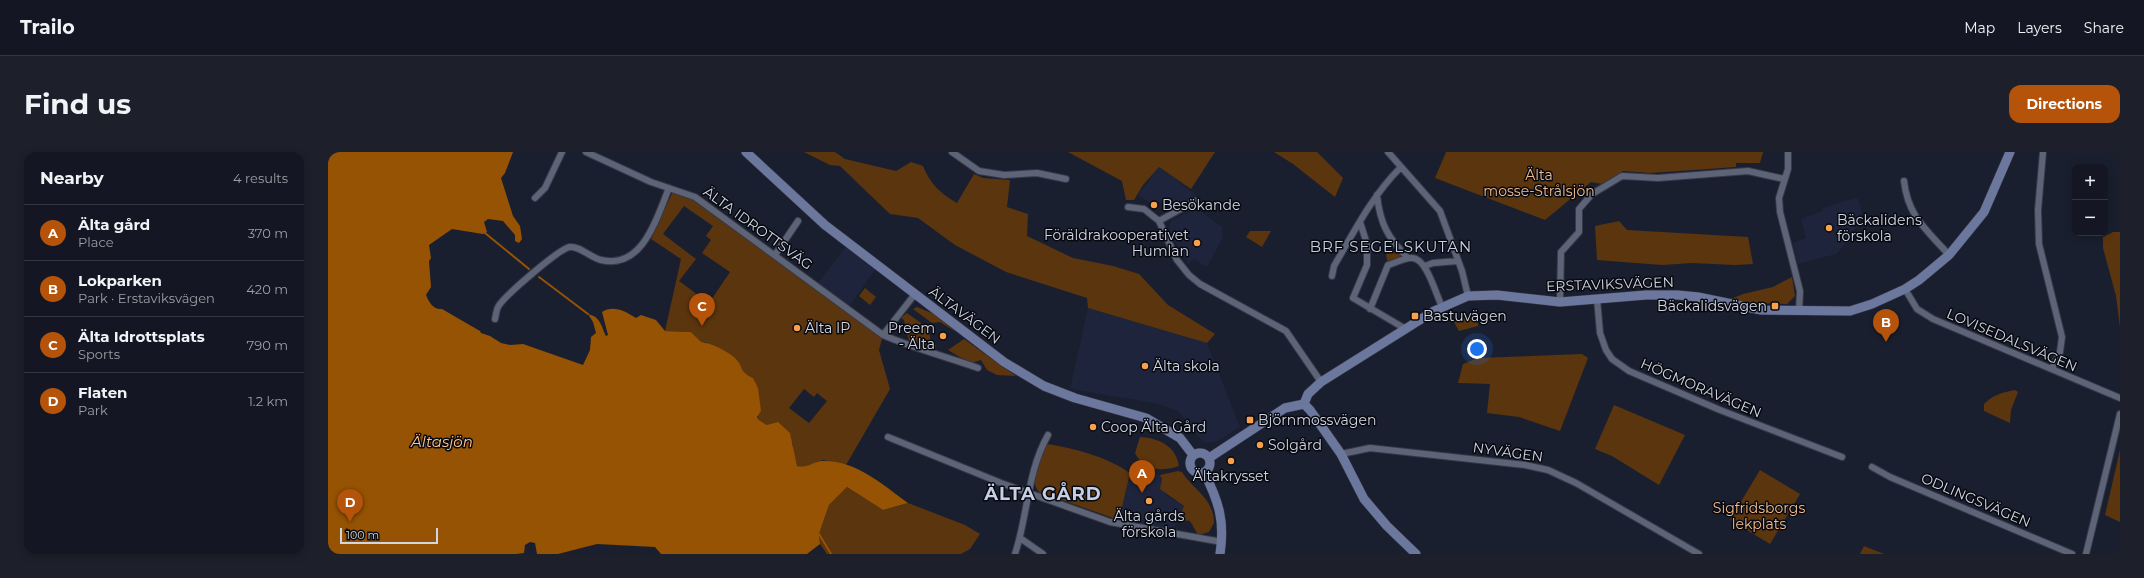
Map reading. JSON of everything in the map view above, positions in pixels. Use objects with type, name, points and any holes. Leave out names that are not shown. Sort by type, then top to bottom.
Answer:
[{"type":"street","points":[[535,198],[545,188],[562,152]]},
{"type":"street","name":"ÄLTA IDROTTSVÄG","points":[[586,152],[651,182],[695,197],[883,335],[901,343],[941,354],[978,368]]},
{"type":"street","name":"ÄLTAVÄGEN","points":[[746,152],[825,224],[1004,362],[1039,383],[1075,398],[1146,418],[1180,438],[1193,455]]},
{"type":"street","points":[[952,152],[979,171],[1004,175],[1037,174],[1066,179]]},
{"type":"street","points":[[1388,152],[1400,168],[1440,211],[1458,260],[1468,296]]},
{"type":"street","points":[[1788,152],[1788,169],[1779,198],[1780,212],[1800,291],[1799,311]]},
{"type":"street","name":"ERSTAVIKSVÄGEN","points":[[1304,404],[1308,394],[1321,382],[1404,328],[1434,311],[1468,296],[1497,295],[1560,302],[1646,295],[1678,295],[1698,297],[1761,310],[1799,311],[1850,311],[1872,304],[1905,289],[1919,280],[1949,255],[1984,212],[2010,152]]},
{"type":"street","points":[[2043,152],[2038,210],[2039,244],[2062,337],[2060,352],[2052,369]]},
{"type":"street","points":[[1332,276],[1334,266],[1377,195],[1386,182],[1400,168]]},
{"type":"street","points":[[1560,302],[1561,252],[1579,232],[1579,209],[1592,194],[1616,178],[1634,176],[1658,178],[1748,171],[1784,179]]},
{"type":"street","points":[[1904,181],[1908,205],[1917,221],[1949,255]]},
{"type":"street","points":[[495,319],[498,306],[553,256],[566,248],[575,248],[603,261],[623,259],[637,251],[644,244],[669,188]]},
{"type":"street","points":[[1377,195],[1381,222],[1393,243],[1408,258]]},
{"type":"street","points":[[1159,221],[1195,201]]},
{"type":"street","points":[[1128,207],[1144,209],[1159,221],[1177,260],[1189,275],[1200,284],[1286,331],[1321,382]]},
{"type":"street","points":[[775,255],[798,222]]},
{"type":"street","points":[[1360,222],[1367,244],[1367,265],[1352,296],[1370,309],[1404,328]]},
{"type":"street","points":[[1370,309],[1388,265],[1408,258],[1415,258],[1425,266],[1440,302]]},
{"type":"street","points":[[1425,266],[1432,263],[1458,260]]},
{"type":"street","name":"LOVISEDALSVÄGEN","points":[[1905,289],[1917,309],[1927,316],[2120,398]]},
{"type":"street","points":[[883,335],[915,294]]},
{"type":"street","name":"HÖGMORAVÄGEN","points":[[1597,300],[1600,333],[1606,350],[1612,359],[1629,371],[1720,410],[1842,457]]},
{"type":"street","points":[[1209,458],[1285,408],[1304,404],[1310,410],[1341,454],[1364,499],[1387,526],[1416,554]]},
{"type":"street","points":[[2086,554],[2120,414]]},
{"type":"street","points":[[1015,554],[1020,538],[1031,478],[1048,435]]},
{"type":"street","points":[[888,437],[1001,483],[1110,522],[1222,542]]},
{"type":"street","name":"NYVÄGEN","points":[[1341,454],[1370,448],[1525,465],[1548,470],[1576,483],[1699,554]]},
{"type":"street","points":[[1204,453],[1209,458],[1210,466],[1204,472],[1198,473],[1191,468],[1189,462],[1193,455],[1204,453]]},
{"type":"street","name":"ODLINGSVÄGEN","points":[[1872,467],[1890,477],[2072,554]]},
{"type":"street","points":[[1204,472],[1216,495],[1223,527],[1220,554]]},
{"type":"street","points":[[1020,538],[1043,554]]},
{"type":"shaded area","points":[[1159,167],[1195,194],[1186,205],[1181,208],[1171,209],[1155,199],[1152,204],[1138,195]]},
{"type":"shaded area","name":"Bäckalidens förskola","points":[[1855,198],[1858,199],[1862,214],[1850,239],[1836,254],[1798,264],[1793,243],[1806,238],[1801,219],[1823,211],[1823,208]]},
{"type":"shaded area","name":"Föräldrakooperativet Humlan","points":[[1196,208],[1222,227],[1223,237],[1207,267],[1194,259],[1188,264],[1169,231],[1171,221]]},
{"type":"shaded area","points":[[847,245],[876,268],[849,307],[818,283]]},
{"type":"shaded area","name":"Älta skola","points":[[1088,308],[1207,343],[1240,427],[1218,441],[1206,443],[1202,441],[1178,411],[1155,403],[1070,389]]},
{"type":"shaded area","name":"Älta gårds förskola","points":[[1133,469],[1160,475],[1166,495],[1184,506],[1173,531],[1119,520],[1130,473]]},
{"type":"green space","points":[[804,152],[835,152],[845,159],[896,171],[911,162],[923,166],[929,178],[937,188],[957,203],[974,174],[983,178],[1010,180],[1007,207],[1028,214],[1027,236],[1073,258],[1113,266],[1139,274],[1168,305],[1215,334],[1207,343],[1088,308],[1087,298],[1006,272],[955,245],[918,218],[890,214],[840,166],[830,165]]},
{"type":"green space","points":[[1068,152],[1215,152],[1191,189],[1159,167],[1143,185],[1134,200],[1126,200],[1122,181]]},
{"type":"green space","points":[[1274,152],[1317,152],[1343,178],[1335,197],[1293,164]]},
{"type":"green space","name":"Älta mosse-Strålsjön","points":[[1446,152],[1763,152],[1760,163],[1736,163],[1736,167],[1650,173],[1623,171],[1602,184],[1591,182],[1545,220],[1435,178]]},
{"type":"green space","points":[[674,189],[690,194],[773,258],[883,335],[879,350],[890,389],[846,465],[823,460],[802,468],[797,466],[793,453],[793,444],[759,420],[745,374],[735,359],[705,342],[701,343],[691,332],[665,331],[681,259],[651,239]],"holes":[[[684,206],[713,226],[706,236],[711,240],[702,253],[730,272],[709,303],[679,281],[696,259],[663,234]],[[804,389],[814,397],[817,393],[827,401],[809,423],[789,408]]]},
{"type":"green space","points":[[1619,221],[1627,230],[1748,237],[1753,264],[1735,265],[1692,263],[1662,265],[1597,260],[1595,226]]},
{"type":"green space","points":[[1250,231],[1271,231],[1262,247],[1246,237]]},
{"type":"green space","points":[[2113,232],[2120,232],[2120,327],[2116,296],[2103,248],[2103,237],[2108,236]]},
{"type":"green space","points":[[1396,251],[1397,254],[1403,253],[1408,258],[1388,265],[1386,254]]},
{"type":"green space","points":[[1792,277],[1795,296],[1787,304],[1746,303],[1731,299],[1743,294],[1773,287]]},
{"type":"green space","points":[[865,288],[876,297],[870,305],[859,296]]},
{"type":"green space","points":[[917,307],[934,314],[956,332],[940,322],[932,323],[913,309]]},
{"type":"green space","points":[[907,313],[928,328],[931,341],[936,345],[935,349],[909,341],[904,320],[901,318]]},
{"type":"green space","points":[[1478,316],[1478,326],[1459,331],[1454,322],[1466,317]]},
{"type":"green space","points":[[964,339],[1016,376],[997,375],[987,370],[981,360],[971,363],[948,350]]},
{"type":"green space","points":[[1582,354],[1588,358],[1560,431],[1519,417],[1487,413],[1490,384],[1458,383],[1463,364],[1478,358]]},
{"type":"green space","points":[[2015,390],[2018,392],[2011,410],[2010,423],[1984,411],[1984,404],[1991,398],[2002,393]]},
{"type":"green space","points":[[1614,405],[1685,435],[1659,485],[1612,456],[1595,449]]},
{"type":"green space","points":[[1140,437],[1154,439],[1166,444],[1174,453],[1179,466],[1166,469],[1148,467],[1135,453]]},
{"type":"green space","points":[[1047,444],[1090,454],[1111,462],[1130,473],[1119,520],[1039,492],[1034,481],[1036,468]]},
{"type":"green space","points":[[2120,450],[2120,522],[2105,515]]},
{"type":"green space","name":"Sigfridsborgs lekplats","points":[[1760,470],[1800,494],[1770,544],[1730,520]]},
{"type":"green space","points":[[1178,471],[1182,472],[1211,507],[1214,523],[1209,532],[1198,535],[1190,521],[1182,520],[1176,523],[1184,506],[1160,489],[1162,479],[1160,475]]},
{"type":"green space","points":[[847,487],[883,510],[908,503],[965,525],[980,534],[970,549],[961,554],[827,554],[820,544],[819,534],[829,505]]},
{"type":"green space","points":[[1864,546],[1884,554],[1860,554]]},
{"type":"water","name":"Ältasjön","points":[[328,152],[513,152],[505,173],[501,178],[513,216],[520,226],[522,239],[519,243],[515,241],[515,235],[503,221],[488,219],[484,222],[487,232],[483,234],[452,229],[429,245],[431,258],[429,261],[431,287],[426,295],[434,307],[442,309],[481,333],[490,336],[501,343],[510,345],[523,344],[583,365],[590,350],[591,337],[596,333],[593,322],[588,314],[596,317],[602,325],[606,336],[608,335],[602,312],[611,309],[624,311],[636,318],[641,315],[656,320],[665,331],[691,332],[701,342],[724,350],[732,355],[738,361],[746,374],[753,378],[758,388],[761,411],[757,417],[767,425],[778,422],[790,433],[797,466],[801,467],[821,461],[836,462],[848,465],[869,475],[908,503],[883,510],[847,487],[829,505],[819,534],[820,544],[807,554],[661,554],[655,547],[597,544],[558,554],[537,554],[535,543],[530,542],[525,545],[524,553],[516,554],[328,554]]},
{"type":"waterway","points":[[485,233],[529,269]]},
{"type":"waterway","points":[[539,277],[588,314]]},
{"type":"waterway","points":[[819,534],[831,554]]},
{"type":"place","name":"Besökande","points":[[1154,205]]},
{"type":"place","name":"Bäckalidens förskola","points":[[1829,228]]},
{"type":"place","name":"Föräldrakooperativet Humlan","points":[[1197,243]]},
{"type":"place","name":"Bäckalidsvägen","points":[[1775,306]]},
{"type":"place","name":"Bastuvägen","points":[[1415,316]]},
{"type":"place","name":"Älta Idrottsplats","points":[[702,326]]},
{"type":"place","name":"Älta IP","points":[[797,328]]},
{"type":"place","name":"Preem - Älta","points":[[943,336]]},
{"type":"place","name":"Lokparken","points":[[1886,342]]},
{"type":"place","name":"Älta skola","points":[[1145,366]]},
{"type":"place","name":"Björnmossvägen","points":[[1250,420]]},
{"type":"place","name":"Coop Älta Gård","points":[[1093,427]]},
{"type":"place","name":"Solgård","points":[[1260,445]]},
{"type":"place","name":"Ältakrysset","points":[[1231,461]]},
{"type":"place","name":"Älta gård","points":[[1142,493]]},
{"type":"place","name":"Älta gårds förskola","points":[[1149,501]]},
{"type":"place","name":"Flaten","points":[[350,522]]},
{"type":"district","name":"BRF SEGELSKUTAN","points":[[1391,246]]},
{"type":"district","name":"ÄLTA GÅRD","points":[[1043,494]]}]
